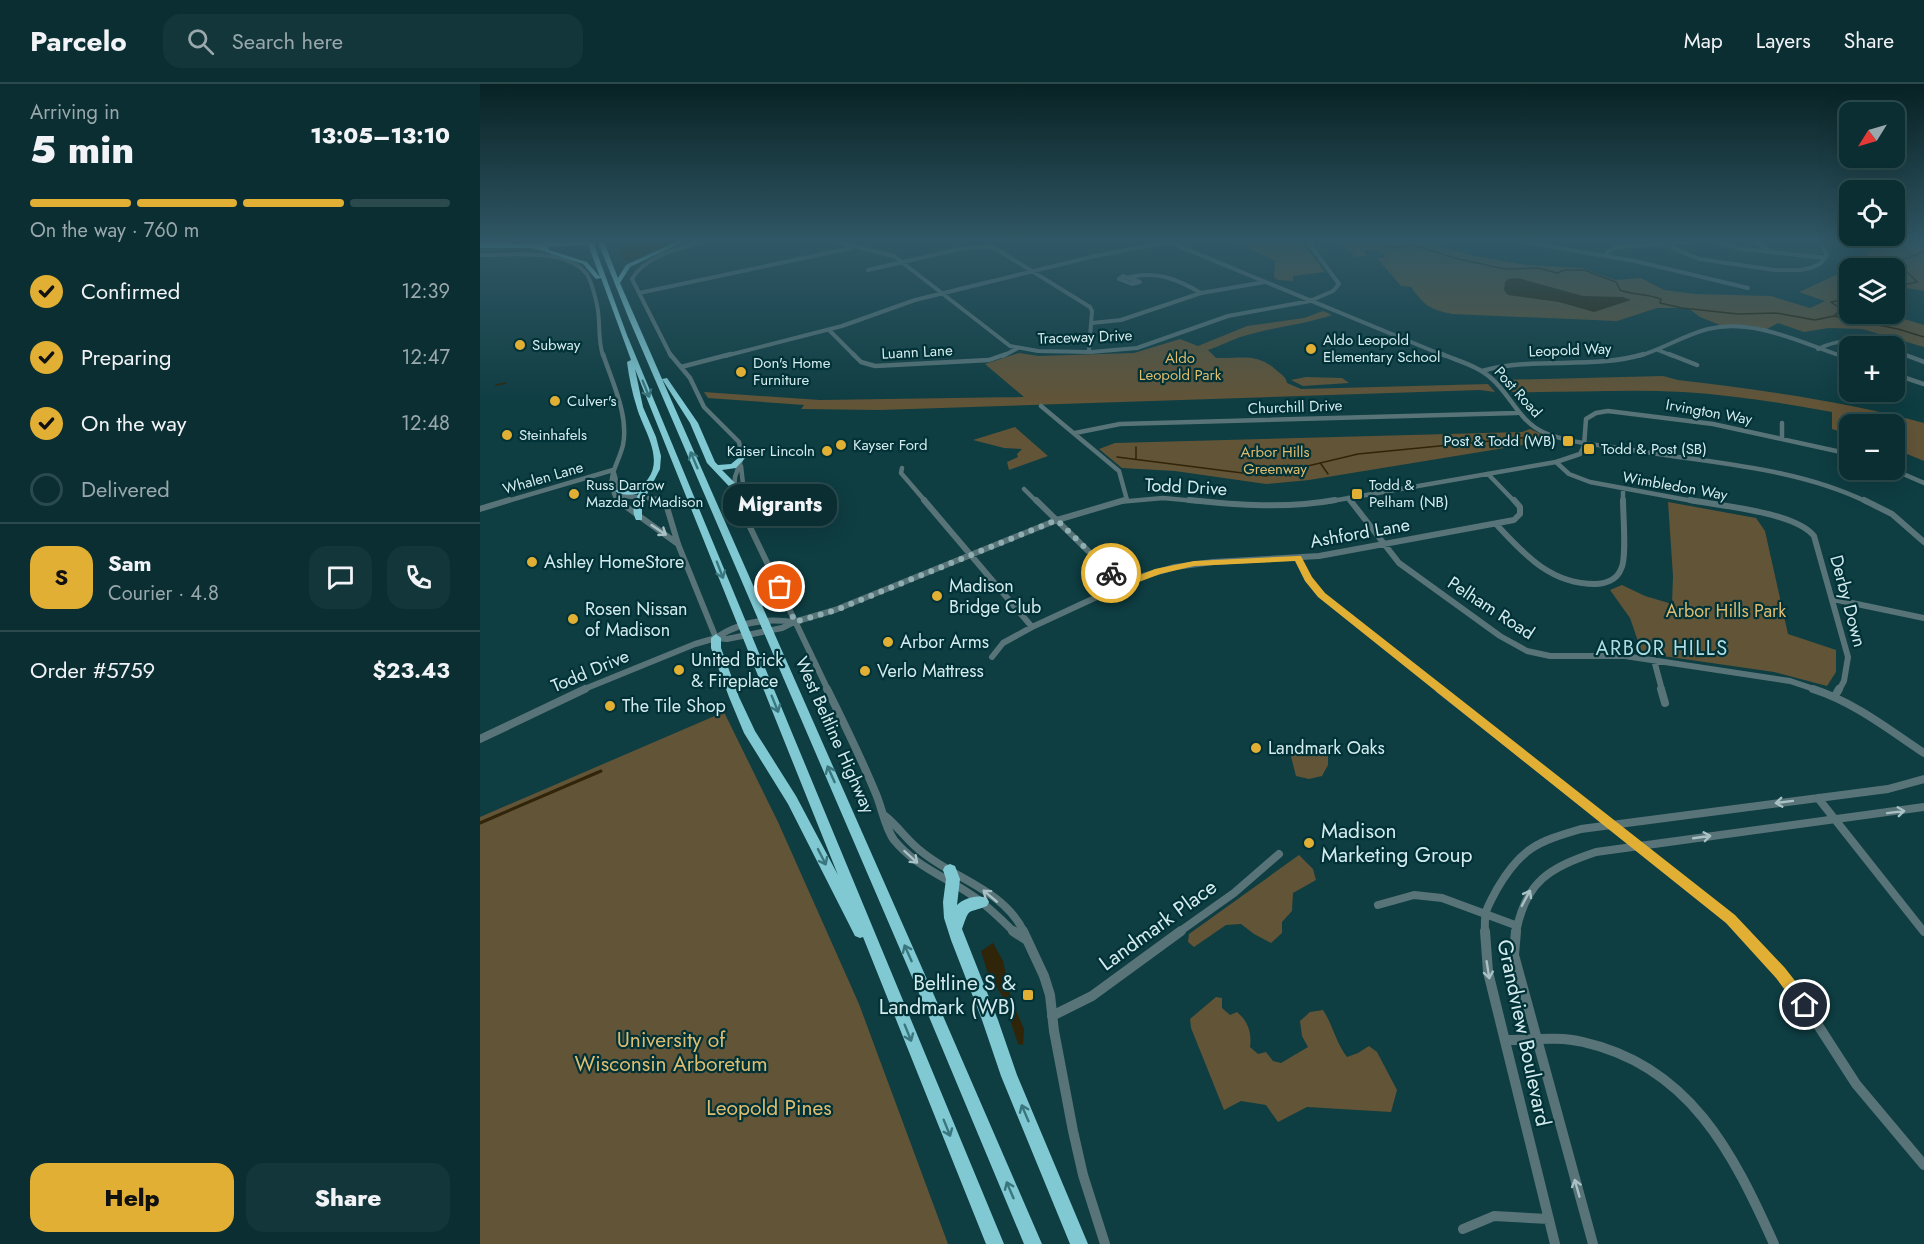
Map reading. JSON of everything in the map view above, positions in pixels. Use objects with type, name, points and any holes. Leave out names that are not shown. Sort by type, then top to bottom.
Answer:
[{"type":"highway","points":[[610,296],[995,1244]]},
{"type":"highway","name":"West Beltline Highway","points":[[623,296],[1033,1244]]},
{"type":"highway","points":[[624,335],[640,407],[657,454],[657,467],[653,479],[636,509],[639,518]]},
{"type":"highway","points":[[647,352],[694,423],[708,458],[744,497]]},
{"type":"highway","points":[[715,468],[729,467],[742,462]]},
{"type":"highway","points":[[619,491],[629,493],[640,490],[653,479]]},
{"type":"highway","points":[[716,638],[716,648],[750,733],[807,827],[892,992]]},
{"type":"highway","points":[[951,877],[950,902],[955,929],[1009,1076],[1080,1244]]},
{"type":"highway","points":[[955,929],[960,909],[969,903],[982,902]]},
{"type":"street","points":[[594,296],[598,307],[598,340],[624,420],[623,444],[610,482],[614,497],[619,504],[678,544]]},
{"type":"street","points":[[641,296],[672,358],[690,378],[706,410],[736,438],[743,469],[746,517]]},
{"type":"street","points":[[681,367],[829,330],[898,305],[933,296]]},
{"type":"street","points":[[945,296],[1005,342],[1018,348]]},
{"type":"street","points":[[1073,296],[1092,310],[1089,350]]},
{"type":"street","points":[[1092,323],[1121,320],[1193,296]]},
{"type":"street","name":"Post Road","points":[[1300,296],[1482,371],[1496,382],[1517,413],[1539,430],[1584,441],[1789,477],[1834,488],[1891,514],[1924,542]]},
{"type":"street","name":"Traceway Drive","points":[[1018,348],[1045,351],[1137,348],[1234,314],[1280,308],[1320,296]]},
{"type":"street","name":"Leopold Way","points":[[1482,371],[1512,364],[1620,360],[1659,350],[1717,328],[1756,330],[1818,349]]},
{"type":"street","name":"Luann Lane","points":[[829,330],[861,362],[875,366],[988,360],[1001,357],[1018,348]]},
{"type":"street","points":[[1818,349],[1839,340]]},
{"type":"street","points":[[1818,349],[1839,356]]},
{"type":"street","points":[[1659,350],[1696,365]]},
{"type":"street","points":[[1905,355],[1924,362]]},
{"type":"street","points":[[1905,378],[1924,384]]},
{"type":"street","points":[[1041,406],[1119,471],[1127,500]]},
{"type":"street","name":"Irvington Way","points":[[1584,441],[1586,419],[1596,413],[1608,411],[1687,419],[1839,451]]},
{"type":"street","name":"Churchill Drive","points":[[1075,434],[1120,424],[1517,413]]},
{"type":"street","points":[[1782,423],[1782,438]]},
{"type":"street","name":"Todd Drive","points":[[480,739],[595,684],[716,638],[727,639],[782,628],[836,610],[1057,520],[1127,500],[1163,498],[1269,506],[1320,503],[1556,462],[1580,454],[1584,441]]},
{"type":"street","points":[[742,462],[734,486],[737,505],[746,517],[866,771],[885,816],[886,826],[902,849],[919,864],[985,890],[1006,909],[1021,927],[1044,976],[1050,995],[1073,1131],[1083,1175],[1106,1244]]},
{"type":"street","name":"Wimbledon Way","points":[[1556,462],[1569,474],[1582,480],[1795,522]]},
{"type":"street","points":[[902,468],[901,473],[1032,627]]},
{"type":"street","points":[[614,470],[619,491],[623,496],[658,499],[666,504],[678,544],[716,638]]},
{"type":"street","name":"Whalen Lane","points":[[480,509],[614,470]]},
{"type":"street","name":"Ashford Lane","points":[[992,657],[1003,643],[1032,627],[1158,571],[1194,564],[1298,558],[1383,545],[1514,520],[1521,511],[1517,502],[1488,474]]},
{"type":"street","points":[[1905,475],[1924,483]]},
{"type":"street","points":[[1496,524],[1525,556],[1552,576],[1567,582],[1605,583],[1618,575],[1623,566],[1623,488]]},
{"type":"street","points":[[1024,489],[1123,585]]},
{"type":"street","name":"Pelham Road","points":[[1348,498],[1383,545],[1410,572],[1500,636],[1527,651],[1550,656],[1611,655],[1790,681],[1835,696],[1924,753]]},
{"type":"street","name":"Derby Down","points":[[1795,522],[1806,527],[1815,537],[1848,657],[1844,681],[1835,696]]},
{"type":"street","points":[[1298,558],[1308,579],[1321,595],[1613,824],[1730,919],[1766,956],[1805,1005],[1856,1084],[1924,1165]]},
{"type":"street","points":[[1833,598],[1924,618]]},
{"type":"street","points":[[1654,660],[1665,703]]},
{"type":"street","points":[[1484,913],[1509,869],[1535,846],[1570,832],[1613,824],[1888,789],[1924,779]]},
{"type":"street","points":[[1818,798],[1924,932]]},
{"type":"street","name":"Grandview Boulevard","points":[[1593,1244],[1514,955],[1518,912],[1530,890],[1544,874],[1556,865],[1596,852],[1924,807]]},
{"type":"street","points":[[885,816],[897,825],[921,852],[982,902],[1015,933],[1027,940]]},
{"type":"street","name":"Landmark Place","points":[[1052,1016],[1070,1010],[1120,975],[1259,874],[1279,854]]},
{"type":"street","points":[[1378,905],[1414,895],[1442,898],[1515,925]]},
{"type":"street","name":"Grandview Boulevard","points":[[1484,913],[1488,972],[1556,1244]]},
{"type":"street","points":[[1505,1040],[1581,1042],[1604,1048],[1638,1063],[1673,1087],[1700,1114],[1730,1152],[1774,1244]]},
{"type":"street","points":[[1463,1229],[1494,1216],[1549,1219]]},
{"type":"green space","points":[[1418,296],[1771,296],[1810,308],[1825,301],[1811,296],[1839,296],[1839,324],[1905,324],[1905,319],[1924,325],[1924,347],[1905,341],[1905,336],[1886,336],[1862,329],[1829,328],[1804,332],[1778,323],[1765,330],[1720,325],[1700,317],[1688,308],[1657,308],[1617,321],[1452,314],[1424,303]]},
{"type":"green space","name":"Aldo Leopold Park","points":[[1323,311],[1332,315],[1244,336],[1208,350],[1216,358],[1261,360],[1282,375],[1287,383],[1301,389],[1488,384],[1495,392],[1480,390],[880,410],[801,409],[804,405],[708,398],[704,392],[820,400],[1024,397],[985,364],[1019,353],[1039,356],[1134,353],[1180,339],[1198,346],[1247,326],[1304,318]]},
{"type":"green space","points":[[1663,376],[1833,402],[1889,414],[1839,414],[1839,431],[1832,429],[1832,412],[1758,400],[1683,392],[1509,392],[1500,380]]},
{"type":"green space","points":[[1306,377],[1342,378],[1349,383],[1303,386],[1291,380]]},
{"type":"green space","points":[[1905,418],[1924,423],[1924,461],[1905,453]]},
{"type":"green space","points":[[1015,427],[1048,456],[1009,470],[1007,462],[1018,457],[1017,454],[1022,449],[1004,448],[973,440]]},
{"type":"green space","name":"Arbor Hills Greenway","points":[[1530,429],[1548,437],[1542,442],[1309,480],[1266,484],[1175,471],[1122,468],[1099,449],[1115,443],[1522,432]]},
{"type":"green space","name":"Arbor Hills Park","points":[[1668,502],[1756,518],[1765,531],[1788,634],[1836,650],[1836,672],[1827,686],[1774,672],[1642,653],[1630,618],[1610,590],[1622,585],[1645,596],[1672,604],[1673,576]]},
{"type":"green space","name":"University of Wisconsin Arboretum","points":[[724,712],[778,822],[859,1004],[948,1244],[480,1244],[480,817]]},
{"type":"green space","points":[[1311,746],[1328,756],[1328,765],[1322,776],[1309,779],[1296,776],[1290,753]]},
{"type":"green space","points":[[1299,855],[1313,869],[1316,880],[1293,893],[1292,911],[1282,922],[1282,933],[1271,943],[1241,924],[1226,925],[1194,947],[1188,942],[1189,934]]},
{"type":"green space","points":[[1216,997],[1222,998],[1222,1008],[1230,1015],[1237,1012],[1244,1019],[1250,1032],[1250,1047],[1258,1054],[1266,1052],[1273,1061],[1281,1063],[1308,1047],[1302,1036],[1300,1021],[1310,1012],[1323,1010],[1347,1057],[1369,1046],[1377,1052],[1397,1090],[1391,1112],[1307,1107],[1278,1122],[1266,1105],[1241,1101],[1224,1110],[1191,1028],[1190,1019]]},
{"type":"shaded area","points":[[1516,296],[1623,297],[1631,300],[1594,312],[1559,302]]},
{"type":"shaded area","points":[[993,943],[1003,961],[1011,999],[1024,1029],[1023,1045],[1018,1044],[1002,995],[989,977],[981,951]]},
{"type":"waterway","points":[[1650,296],[1661,299],[1660,303],[1682,308],[1738,314],[1776,313],[1815,320],[1834,316]]},
{"type":"waterway","points":[[1839,300],[1831,302],[1838,307],[1839,311]]},
{"type":"waterway","points":[[1834,316],[1839,311]]},
{"type":"waterway","points":[[1834,316],[1898,329],[1924,337]]},
{"type":"waterway","points":[[496,385],[506,383]]},
{"type":"waterway","points":[[1117,457],[1266,476],[1358,454],[1530,437]]},
{"type":"waterway","points":[[1136,447],[1136,459]]},
{"type":"waterway","points":[[1321,464],[1328,474]]},
{"type":"waterway","points":[[480,823],[601,771]]},
{"type":"way so far","points":[[780,587],[795,622],[836,610],[1057,520],[1111,573]]},
{"type":"place","name":"Subway","points":[[520,345]]},
{"type":"place","name":"Aldo Leopold Elementary School","points":[[1311,349]]},
{"type":"place","name":"Don's Home Furniture","points":[[741,372]]},
{"type":"place","name":"Culver's","points":[[555,401]]},
{"type":"place","name":"Steinhafels","points":[[507,435]]},
{"type":"place","name":"Post & Todd (WB)","points":[[1568,441]]},
{"type":"place","name":"Kayser Ford","points":[[841,445]]},
{"type":"place","name":"Todd & Post (SB)","points":[[1589,449]]},
{"type":"place","name":"Kaiser Lincoln","points":[[827,451]]},
{"type":"place","name":"Russ Darrow Mazda of Madison","points":[[574,494]]},
{"type":"place","name":"Todd & Pelham (NB)","points":[[1357,494]]},
{"type":"place","name":"Ashley HomeStore","points":[[532,562]]},
{"type":"place","name":"Migrants","points":[[780,587]]},
{"type":"place","name":"Madison Bridge Club","points":[[937,596]]},
{"type":"place","name":"Rosen Nissan of Madison","points":[[573,619]]},
{"type":"place","name":"Arbor Arms","points":[[888,642]]},
{"type":"place","name":"United Brick & Fireplace","points":[[679,670]]},
{"type":"place","name":"Verlo Mattress","points":[[865,671]]},
{"type":"place","name":"The Tile Shop","points":[[610,706]]},
{"type":"place","name":"Landmark Oaks","points":[[1256,748]]},
{"type":"place","name":"Madison Marketing Group","points":[[1309,843]]},
{"type":"place","name":"Beltline S & Landmark (WB)","points":[[1028,995]]},
{"type":"district","name":"ARBOR HILLS","points":[[1662,648]]},
{"type":"route","points":[[1111,573],[1123,585],[1158,571],[1213,561],[1298,558],[1308,579],[1321,595],[1730,919],[1781,973],[1805,1005]]},
{"type":"park label","name":"Leopold Pines","points":[[769,1108]]}]
